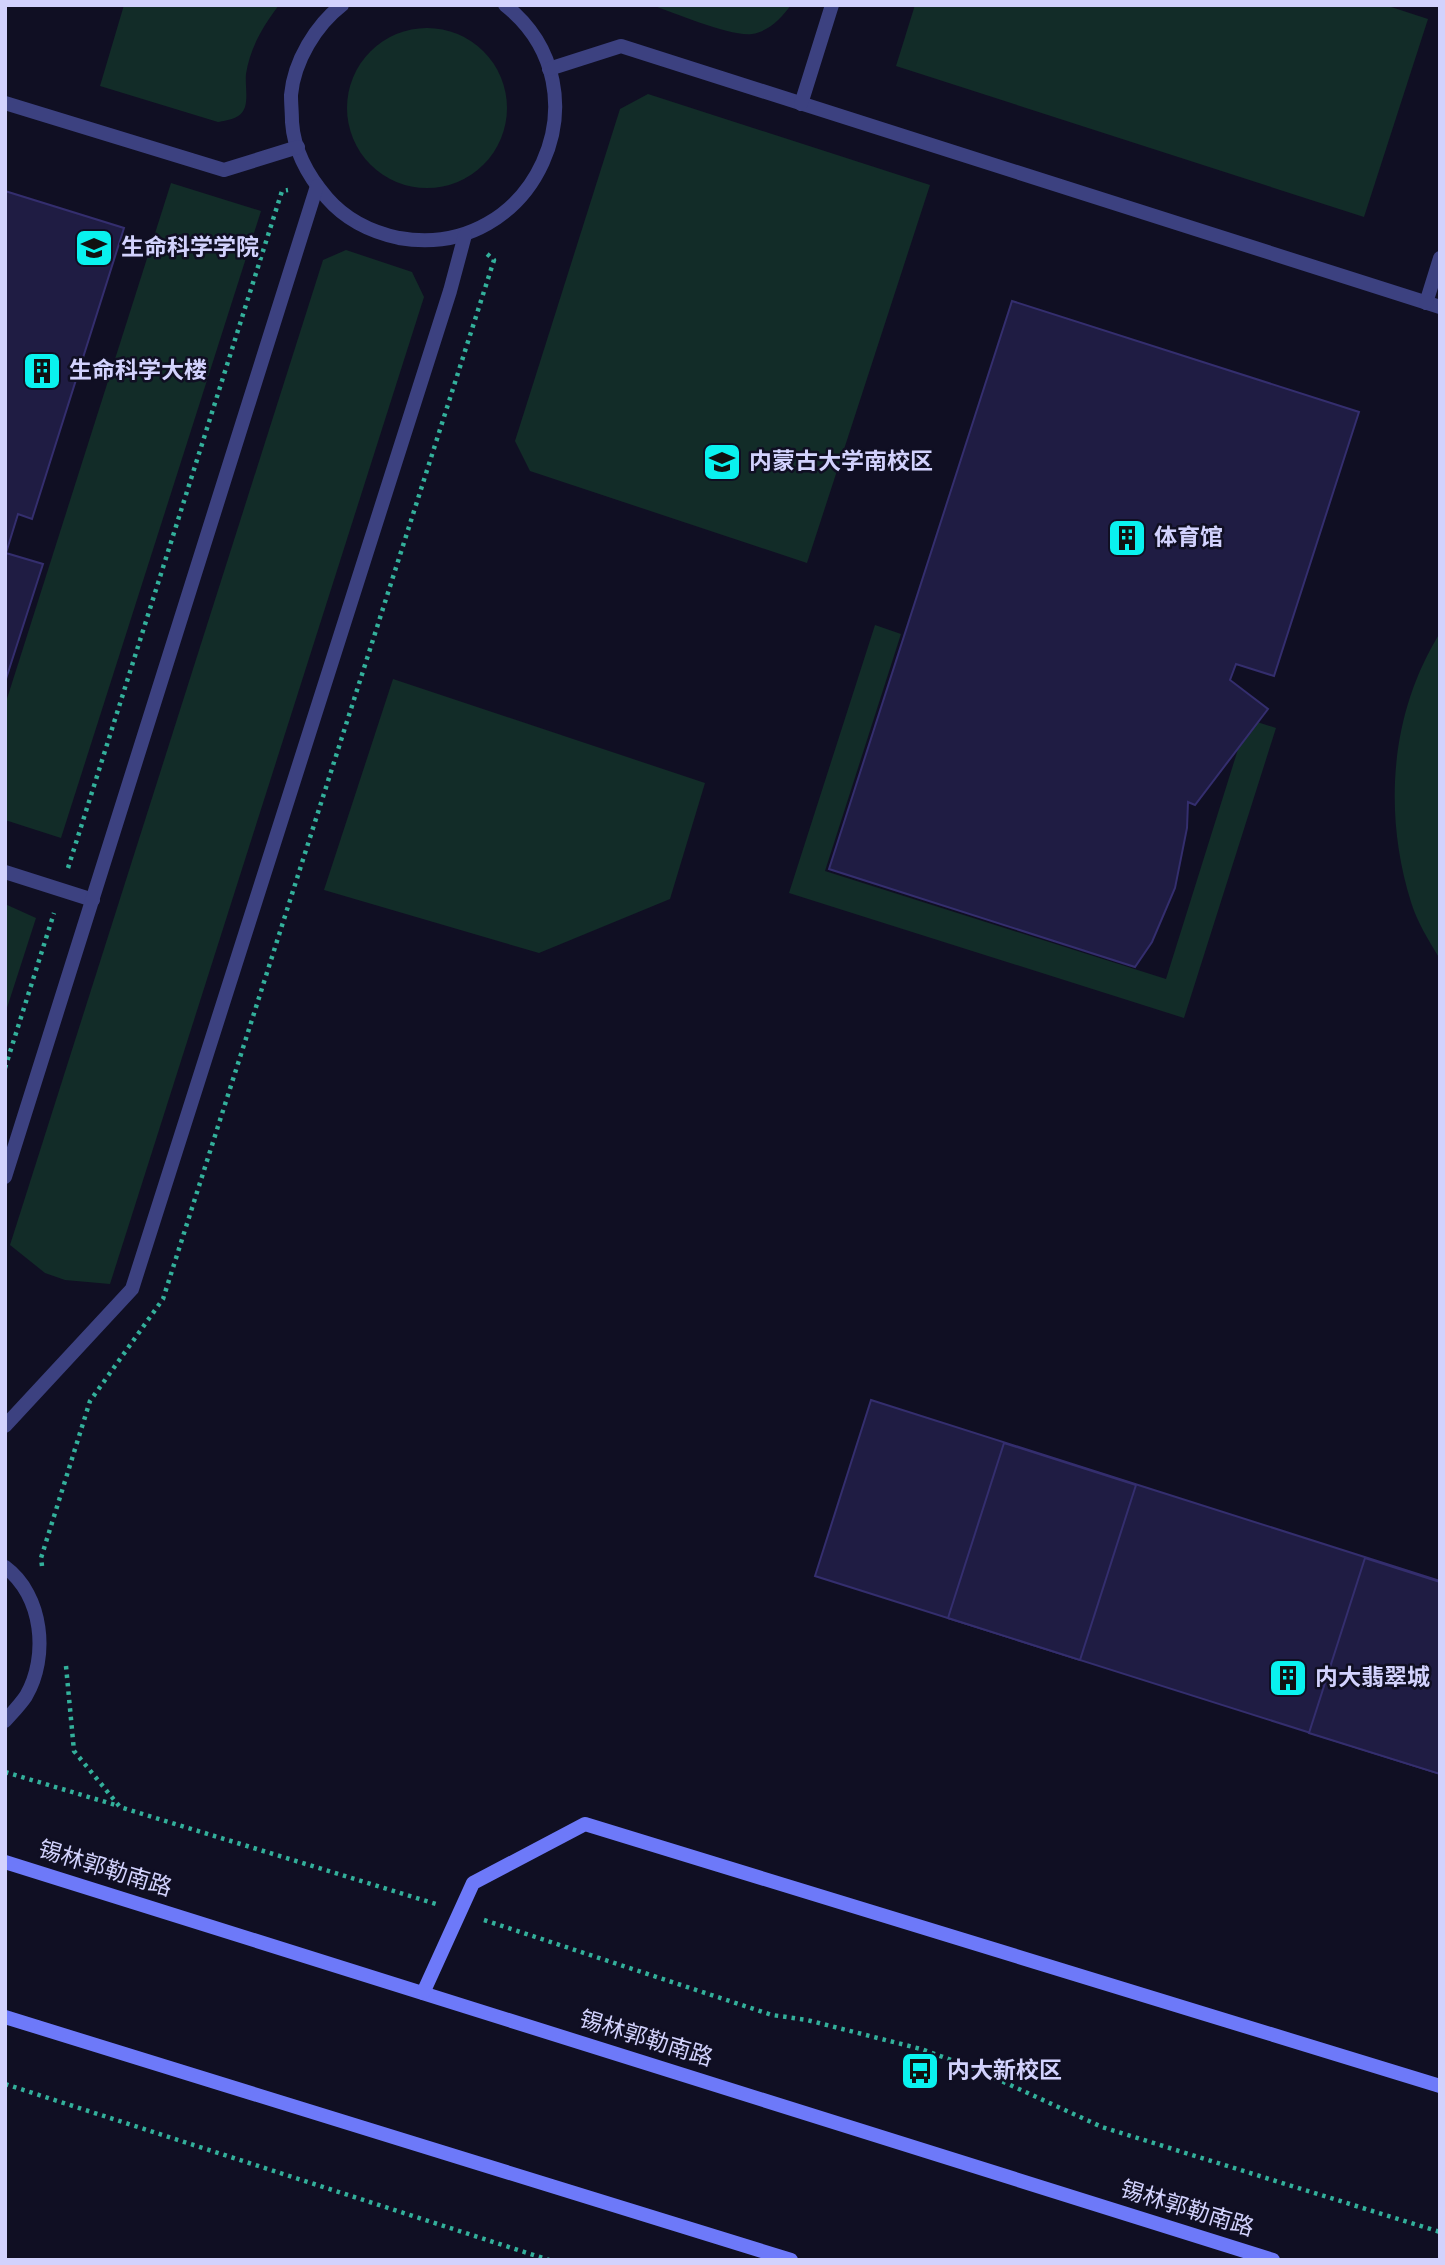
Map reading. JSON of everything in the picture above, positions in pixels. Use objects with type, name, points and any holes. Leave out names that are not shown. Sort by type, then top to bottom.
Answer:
[{"type":"main road","points":[[423,1993],[473,1883],[585,1824],[1440,2086]]},
{"type":"main road","name":"锡林郭勒南路","points":[[5,1861],[1273,2260]]},
{"type":"main road","points":[[5,2017],[792,2260]]},
{"type":"lane","points":[[342,5],[328,16],[303,52],[291,94],[293,137],[310,178],[339,212],[378,234],[421,242],[465,235],[505,214],[534,181],[552,140],[555,95],[544,54],[520,18],[505,5]]},
{"type":"lane","points":[[801,104],[832,5]]},
{"type":"lane","points":[[549,69],[621,46],[1433,305],[1440,258]]},
{"type":"lane","points":[[5,103],[225,170],[298,147]]},
{"type":"lane","points":[[5,1177],[317,186]]},
{"type":"lane","points":[[5,1426],[132,1289],[442,316],[465,235]]},
{"type":"lane","points":[[5,872],[93,900]]},
{"type":"lane","points":[[5,1567],[30,1598],[40,1630],[38,1664],[26,1695],[5,1721]]},
{"type":"path","points":[[5,1068],[282,191],[317,186]]},
{"type":"path","points":[[43,1572],[41,1558],[90,1401],[163,1299],[494,260],[465,235]]},
{"type":"path","points":[[65,1661],[74,1751],[120,1807]]},
{"type":"path","points":[[5,1772],[460,1912],[772,2015],[844,2029],[921,2049],[973,2068],[1102,2127],[1440,2232]]},
{"type":"path","points":[[5,2084],[549,2260]]},
{"type":"green space","points":[[124,5],[279,5],[254,46],[246,74],[246,103],[241,114],[218,122],[100,86]]},
{"type":"green space","points":[[652,5],[791,5],[770,27],[752,34],[743,34],[717,28]]},
{"type":"green space","points":[[915,5],[1385,5],[1428,19],[1364,217],[896,66]]},
{"type":"green space","points":[[427,28],[458,34],[484,51],[501,77],[507,108],[501,139],[484,165],[458,182],[427,188],[396,182],[370,165],[353,139],[347,108],[353,77],[370,51],[396,34]]},
{"type":"green space","points":[[648,94],[930,185],[807,563],[530,471],[515,441],[620,109]]},
{"type":"green space","points":[[171,183],[261,211],[61,838],[5,820],[5,705]]},
{"type":"green space","points":[[346,250],[412,272],[424,297],[110,1284],[65,1280],[45,1273],[10,1245],[323,260]]},
{"type":"green space","points":[[875,625],[901,634],[825,871],[1166,979],[1239,746],[1257,722],[1276,728],[1184,1018],[789,893]]},
{"type":"green space","points":[[1440,633],[1440,959],[1411,902],[1402,868],[1395,798],[1401,730],[1410,696]]},
{"type":"green space","points":[[393,679],[705,783],[670,899],[539,953],[324,890]]},
{"type":"green space","points":[[5,904],[36,918],[5,1014]]},
{"type":"building","name":"生命科学大楼","points":[[5,191],[124,228],[32,519],[18,514],[6,553],[43,564],[5,682]]},
{"type":"building","name":"体育馆","points":[[1012,301],[1359,412],[1274,676],[1236,664],[1230,680],[1268,709],[1195,805],[1188,802],[1187,828],[1175,888],[1152,942],[1135,967],[829,869]]},
{"type":"building","name":"内大翡翠城","points":[[871,1400],[1440,1581],[1440,1774],[815,1576]]},
{"type":"building","points":[[1004,1443],[1136,1485],[1080,1660],[948,1618]]},
{"type":"building","points":[[1365,1558],[1440,1582],[1440,1774],[1309,1733]]},
{"type":"place","name":"生命科学学院","points":[[94,248]]},
{"type":"place","name":"生命科学大楼","points":[[42,371]]},
{"type":"place","name":"内蒙古大学南校区","points":[[722,462]]},
{"type":"place","name":"体育馆","points":[[1127,538]]},
{"type":"place","name":"内大翡翠城","points":[[1288,1678]]},
{"type":"place","name":"内大新校区","points":[[920,2071]]}]
